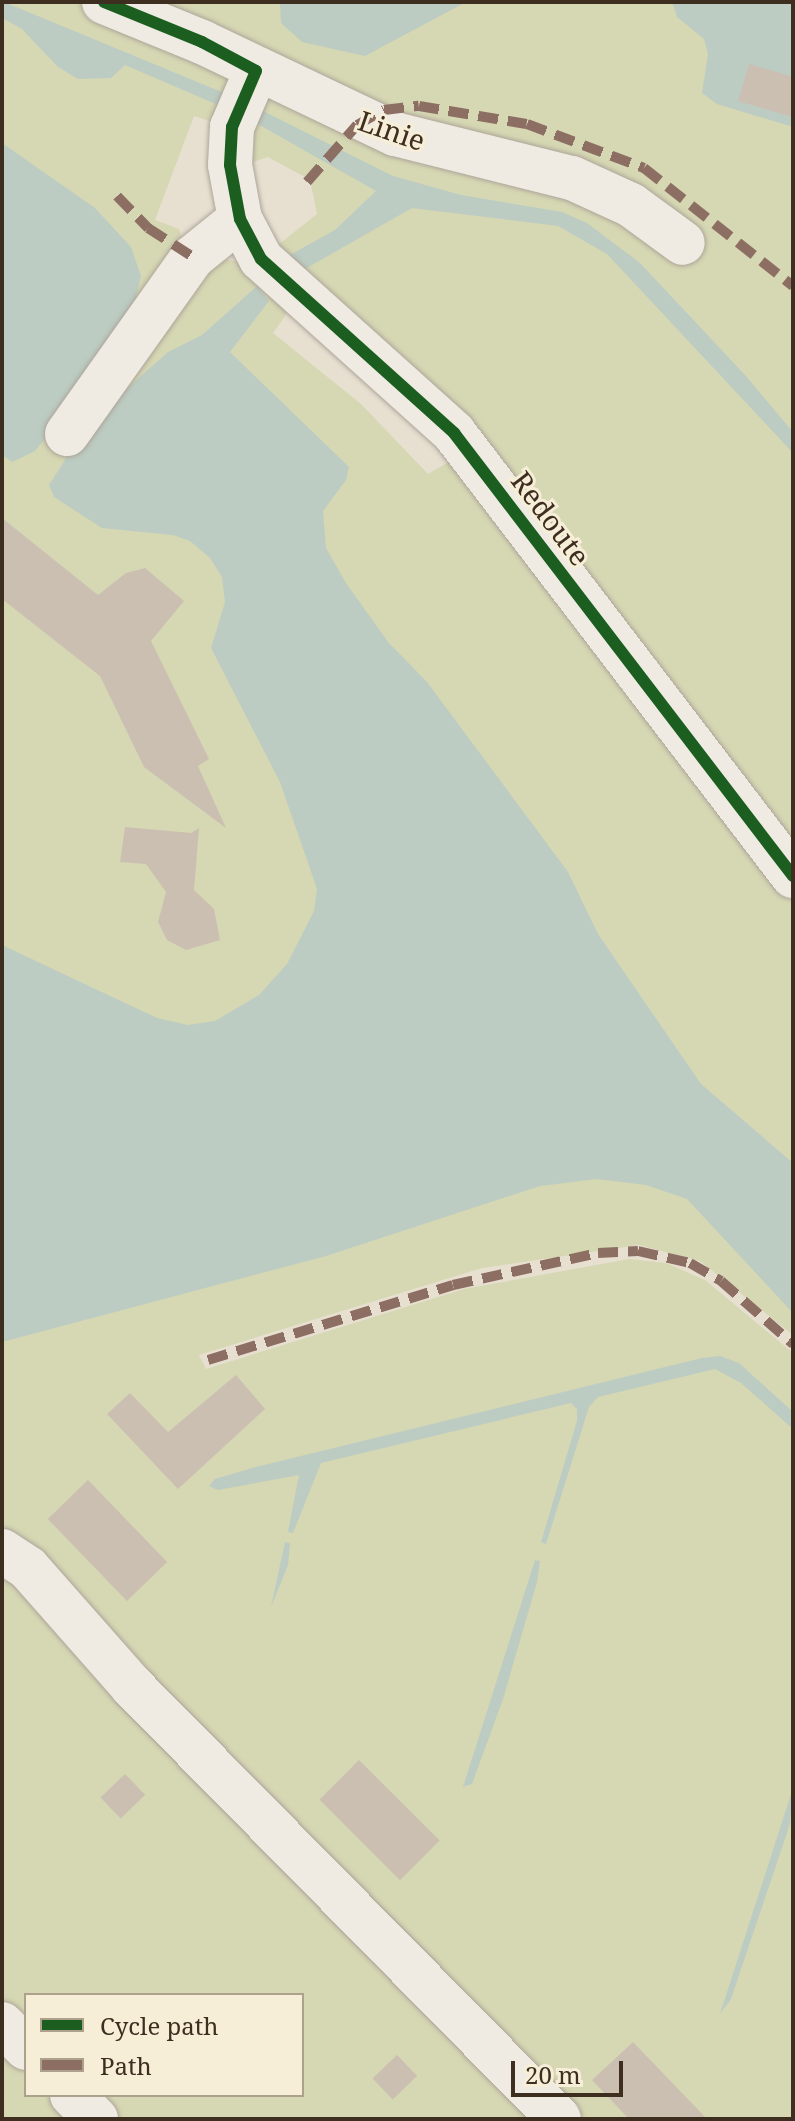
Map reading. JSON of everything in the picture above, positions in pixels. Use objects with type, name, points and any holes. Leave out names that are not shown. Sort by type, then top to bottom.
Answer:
[{"type":"street","name":"Linie","points":[[104,2],[202,42],[256,71],[395,134],[572,178],[631,205],[683,243]]},
{"type":"street","name":"Redoute","points":[[256,71],[238,110],[229,148],[240,219],[261,259],[283,283],[394,375],[461,442],[793,876]]},
{"type":"street","points":[[67,434],[193,257],[240,219]]},
{"type":"street","points":[[2,1551],[28,1568],[132,1686],[559,2119]]},
{"type":"street","points":[[2,2024],[24,2046]]},
{"type":"street","points":[[74,2097],[96,2119]]},
{"type":"green space","points":[[2,2],[83,2],[231,73],[221,125],[194,116],[155,220],[179,229],[186,253],[240,262],[293,305],[273,333],[361,404],[428,474],[461,455],[793,889],[793,1335],[700,1261],[639,1245],[482,1268],[199,1355],[206,1369],[464,1289],[629,1259],[666,1263],[705,1280],[793,1353],[793,2119],[2,2119]]},
{"type":"green space","points":[[133,2],[793,2],[793,863],[591,597],[269,252],[317,214],[310,180],[268,157],[239,167],[268,96],[471,145]]},
{"type":"shaded area","points":[[2,2],[224,93],[218,105],[125,65],[111,78],[78,79],[58,67],[22,29],[2,18]]},
{"type":"shaded area","points":[[280,2],[466,2],[365,56],[302,42],[281,23]]},
{"type":"shaded area","points":[[672,2],[793,2],[793,127],[717,104],[702,93],[708,54],[704,39],[677,17]]},
{"type":"shaded area","points":[[263,111],[393,176],[461,195],[562,212],[587,223],[640,263],[745,375],[793,432],[793,453],[607,254],[558,226],[412,208],[298,273],[286,257],[335,230],[376,191],[256,123]]},
{"type":"shaded area","points":[[2,143],[95,208],[131,247],[141,276],[113,394],[124,391],[168,352],[202,335],[257,286],[269,301],[230,352],[349,467],[346,480],[323,511],[326,548],[346,583],[388,642],[427,682],[568,872],[598,934],[701,1084],[793,1163],[793,1313],[687,1199],[646,1185],[597,1179],[540,1186],[326,1256],[2,1342],[2,945],[157,1018],[188,1025],[215,1021],[259,995],[287,964],[314,911],[317,889],[280,782],[211,648],[225,602],[222,577],[210,558],[190,541],[173,535],[102,528],[54,497],[49,485],[77,441],[55,426],[35,451],[12,462],[2,455]]},
{"type":"shaded area","points":[[720,1356],[739,1363],[793,1412],[793,1429],[741,1383],[715,1369],[598,1397],[589,1407],[546,1544],[541,1542],[577,1421],[577,1409],[571,1403],[321,1463],[293,1533],[288,1532],[299,1475],[218,1490],[209,1486],[215,1479],[256,1467]]},
{"type":"shaded area","points":[[285,1542],[290,1543],[288,1565],[271,1607]]},
{"type":"shaded area","points":[[535,1560],[540,1561],[537,1582],[503,1699],[472,1784],[463,1787]]},
{"type":"shaded area","points":[[793,1788],[790,1824],[731,1999],[720,2014]]},
{"type":"building","points":[[749,64],[793,77],[793,117],[738,101]]},
{"type":"building","points":[[2,518],[98,595],[126,573],[145,568],[184,601],[151,641],[209,759],[198,766],[226,828],[144,767],[100,676],[2,599]]},
{"type":"building","points":[[125,827],[191,833],[199,828],[194,890],[214,909],[220,940],[186,950],[167,940],[158,922],[166,892],[146,864],[120,862]]},
{"type":"building","points":[[236,1375],[265,1409],[178,1489],[107,1414],[130,1393],[168,1432]]},
{"type":"building","points":[[88,1480],[167,1562],[127,1601],[48,1519]]},
{"type":"building","points":[[359,1760],[440,1841],[400,1880],[319,1800]]},
{"type":"building","points":[[125,1774],[145,1795],[121,1818],[101,1798]]},
{"type":"building","points":[[633,2042],[707,2119],[629,2119],[592,2080]]},
{"type":"building","points":[[397,2055],[417,2076],[393,2099],[373,2079]]},
{"type":"marked path","points":[[307,182],[357,125],[384,110],[419,106],[527,124],[644,168],[793,286]]},
{"type":"marked path","points":[[117,196],[148,228],[193,257]]},
{"type":"marked path","points":[[208,1360],[453,1285],[598,1253],[638,1251],[690,1263],[721,1281],[793,1344]]},
{"type":"cycle path","points":[[104,2],[202,42],[256,71],[232,127],[230,165],[240,219],[261,259],[454,433],[793,876]]}]
